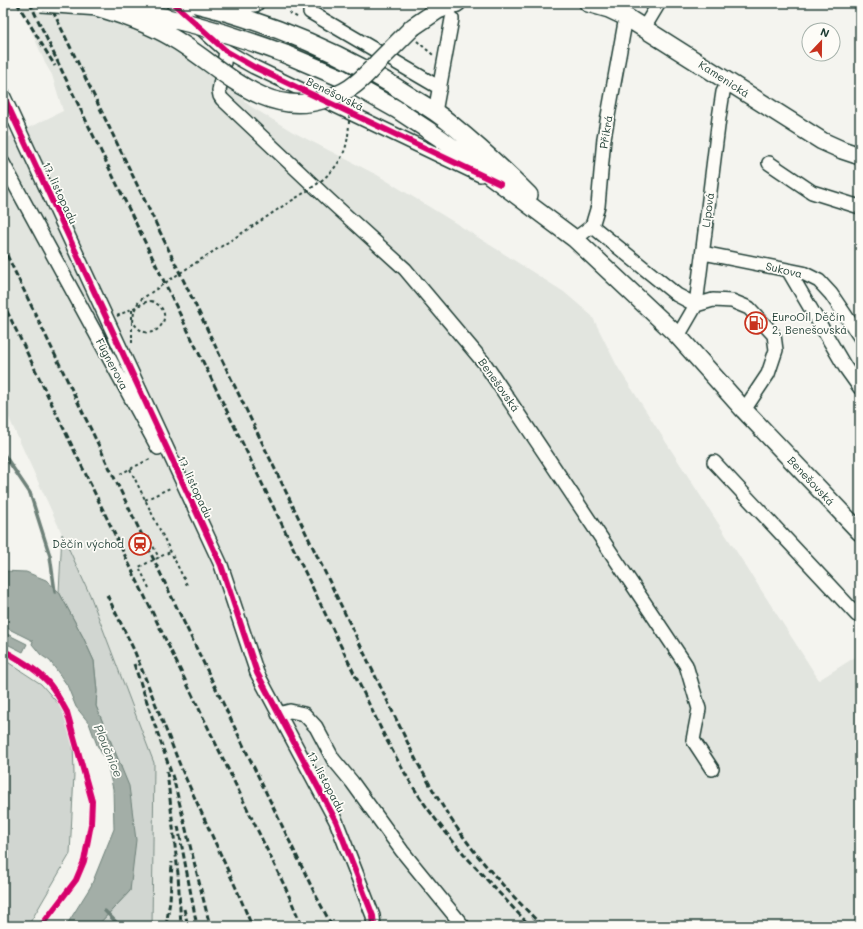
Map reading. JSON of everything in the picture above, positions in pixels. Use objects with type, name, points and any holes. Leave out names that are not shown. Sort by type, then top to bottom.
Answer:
[{"type":"main road","points":[[41,3],[89,5],[126,16],[157,30],[190,48],[233,80],[258,95],[282,103],[294,104],[316,102],[333,97],[350,88],[415,34],[438,10],[457,3]]},
{"type":"main road","points":[[192,3],[226,12],[293,36],[340,56],[381,78],[450,123],[492,159],[575,240]]},
{"type":"main road","points":[[230,3],[255,3]]},
{"type":"main road","name":"Kamenická","points":[[588,3],[626,16],[822,141],[860,156]]},
{"type":"main road","name":"Benešovská","points":[[89,5],[176,20],[221,31],[285,54],[339,77],[396,109],[440,138],[575,240],[678,336],[744,410],[860,532]]},
{"type":"street","name":"Benešovská","points":[[173,3],[226,51],[254,67],[500,184]]},
{"type":"street","points":[[644,28],[659,3]]},
{"type":"street","points":[[310,12],[440,88]]},
{"type":"street","name":"Příkrá","points":[[592,226],[598,206],[604,138],[626,16]]},
{"type":"street","points":[[435,112],[452,19]]},
{"type":"street","name":"Benešovská","points":[[226,51],[219,91],[222,99],[405,269],[485,364],[686,665],[699,709],[693,740],[712,769]]},
{"type":"street","name":"Lipová","points":[[678,336],[696,305],[719,118],[723,92],[729,81]]},
{"type":"street","name":"17. listopadu","points":[[3,95],[221,565],[257,673],[336,821],[373,916],[374,926]]},
{"type":"street","points":[[769,162],[812,192],[860,207]]},
{"type":"street","name":"Fügnerova","points":[[3,163],[221,565]]},
{"type":"street","points":[[575,240],[592,226],[677,296],[696,305],[713,300],[732,301],[749,308],[774,335],[776,350],[768,374],[744,410]]},
{"type":"street","name":"Sukova","points":[[703,253],[803,273],[819,281],[832,294],[860,337]]},
{"type":"street","points":[[788,270],[860,388]]},
{"type":"street","points":[[714,462],[857,616],[860,616]]},
{"type":"street","points":[[278,714],[290,711],[304,714],[316,727],[333,759],[352,782],[402,851],[463,926]]},
{"type":"path","points":[[415,34],[425,49]]},
{"type":"path","points":[[108,321],[132,308],[146,302],[151,301],[159,306],[165,316],[164,322],[158,330],[148,332],[140,330],[133,322],[134,311],[139,301],[244,232],[330,172],[342,156],[346,145],[349,124],[349,104]]},
{"type":"path","points":[[132,308],[132,348]]},
{"type":"path","points":[[120,474],[161,454]]},
{"type":"path","points":[[130,469],[187,585]]},
{"type":"path","points":[[145,500],[177,484]]},
{"type":"path","points":[[148,536],[159,558]]},
{"type":"path","points":[[149,588],[139,567],[170,552]]},
{"type":"shaded area","points":[[20,3],[138,3],[250,106],[293,132],[379,176],[564,292],[592,316],[617,366],[819,680],[860,654],[860,926],[152,926],[154,763],[90,595],[3,405],[3,140],[63,111],[52,75],[45,63]]},
{"type":"shaded area","points":[[62,534],[90,595],[154,763],[152,926],[97,926],[130,891],[121,766],[96,706],[97,691],[94,661],[59,592]]},
{"type":"shaded area","points":[[3,659],[41,684],[61,707],[69,724],[73,743],[74,774],[70,854],[28,926],[3,926]]},
{"type":"water","name":"Ploučnice","points":[[3,571],[26,572],[46,580],[59,592],[94,661],[97,691],[96,706],[129,786],[136,840],[130,891],[97,926],[66,926],[91,886],[114,829],[113,789],[107,763],[97,745],[89,723],[76,707],[67,685],[50,661],[41,655],[32,644],[33,641],[3,626]]},
{"type":"water","points":[[3,632],[27,644],[23,652],[3,642]]},
{"type":"waterway","points":[[3,453],[30,493],[50,556],[55,592]]},
{"type":"waterway","points":[[105,911],[120,926]]},
{"type":"railway","points":[[17,3],[55,66]]},
{"type":"railway","points":[[30,3],[390,747],[418,795],[442,828],[530,926]]},
{"type":"railway","points":[[49,3],[416,760],[440,803],[476,854],[542,926]]},
{"type":"railway","points":[[3,247],[315,894],[332,926]]},
{"type":"railway","points":[[3,303],[286,889],[302,926]]},
{"type":"railway","points":[[107,595],[134,650],[182,770],[252,926]]},
{"type":"railway","points":[[134,664],[174,781],[210,926]]},
{"type":"railway","points":[[167,771],[178,874],[181,926]]},
{"type":"railway","points":[[178,826],[197,926]]},
{"type":"railway","points":[[166,926],[170,901],[172,862]]},
{"type":"railway","points":[[184,909],[188,926]]},
{"type":"cycle path","points":[[173,3],[226,51],[254,67],[500,184]]},
{"type":"cycle path","points":[[3,95],[221,565],[257,673],[336,821],[373,916],[374,926]]},
{"type":"cycle path","points":[[3,650],[42,676],[60,700],[67,712],[92,801],[91,824],[84,861],[76,880],[41,926]]},
{"type":"place","name":"EuroOil Děčín 2, Benešovská","points":[[756,323]]},
{"type":"place","name":"Děčín východ","points":[[140,544]]}]
